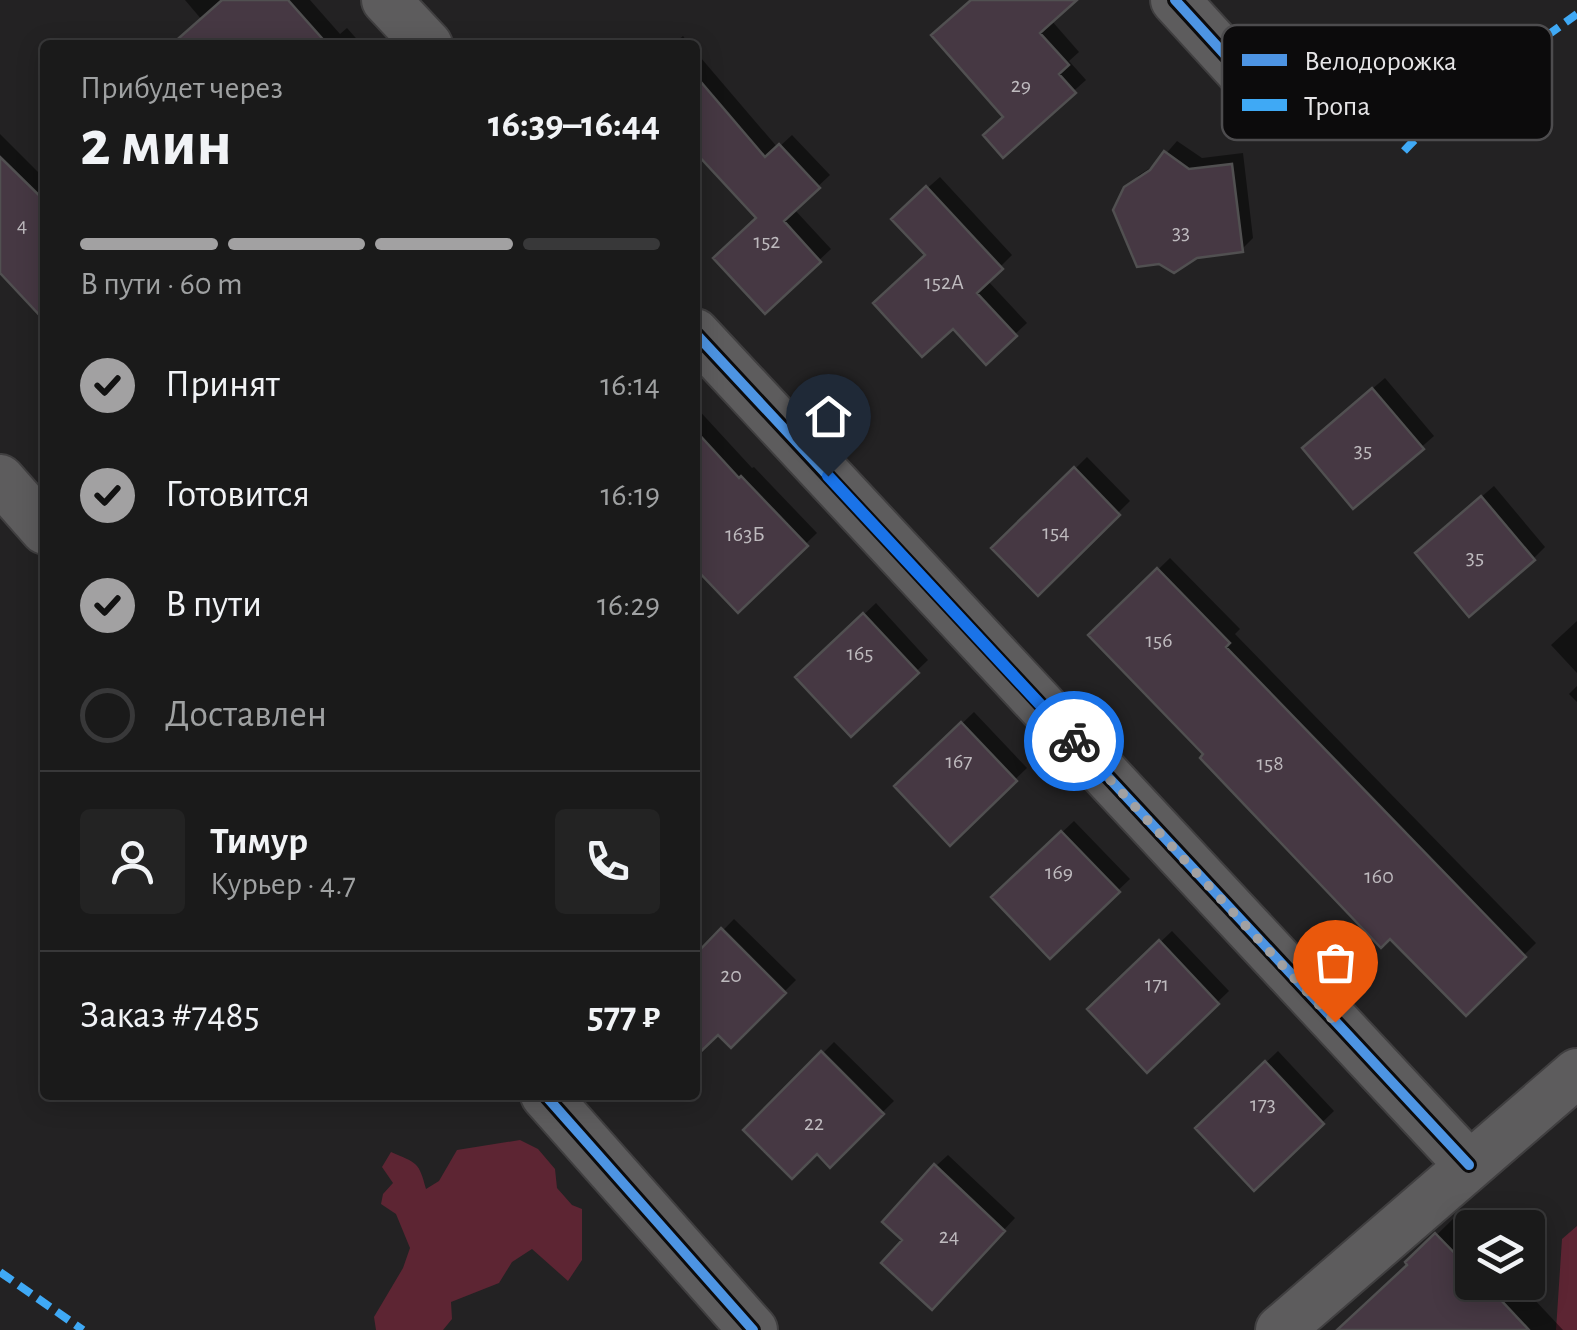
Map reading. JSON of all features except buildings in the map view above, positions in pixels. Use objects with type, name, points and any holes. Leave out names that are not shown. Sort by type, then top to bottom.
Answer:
[{"type":"street","points":[[386,0],[423,40]]},
{"type":"street","points":[[1174,0],[1222,52]]},
{"type":"street","points":[[700,338],[1468,1166]]},
{"type":"street","points":[[0,480],[40,524]]},
{"type":"street","points":[[1280,1330],[1577,1074]]},
{"type":"street","points":[[549,1100],[753,1330]]},
{"type":"shaded area","points":[[520,1140],[538,1149],[555,1169],[557,1188],[572,1205],[582,1209],[582,1260],[568,1281],[532,1249],[512,1262],[499,1283],[451,1302],[452,1319],[443,1330],[376,1330],[374,1317],[403,1268],[410,1248],[396,1214],[381,1204],[383,1194],[393,1183],[382,1167],[391,1152],[416,1164],[426,1189],[439,1181],[457,1150]]},
{"type":"shaded area","points":[[1577,1226],[1577,1330],[1556,1330],[1562,1239]]},
{"type":"marked path","points":[[1552,32],[1577,14]]},
{"type":"marked path","points":[[1404,151],[1415,140]]},
{"type":"marked path","points":[[0,1272],[83,1330]]},
{"type":"cycle path","points":[[1175,0],[1222,51]]},
{"type":"cycle path","points":[[700,338],[1469,1165]]},
{"type":"cycle path","points":[[549,1100],[753,1330]]},
{"type":"way so far","points":[[1074,741],[1335,1022]]},
{"type":"route","points":[[828,476],[1074,741]]}]
